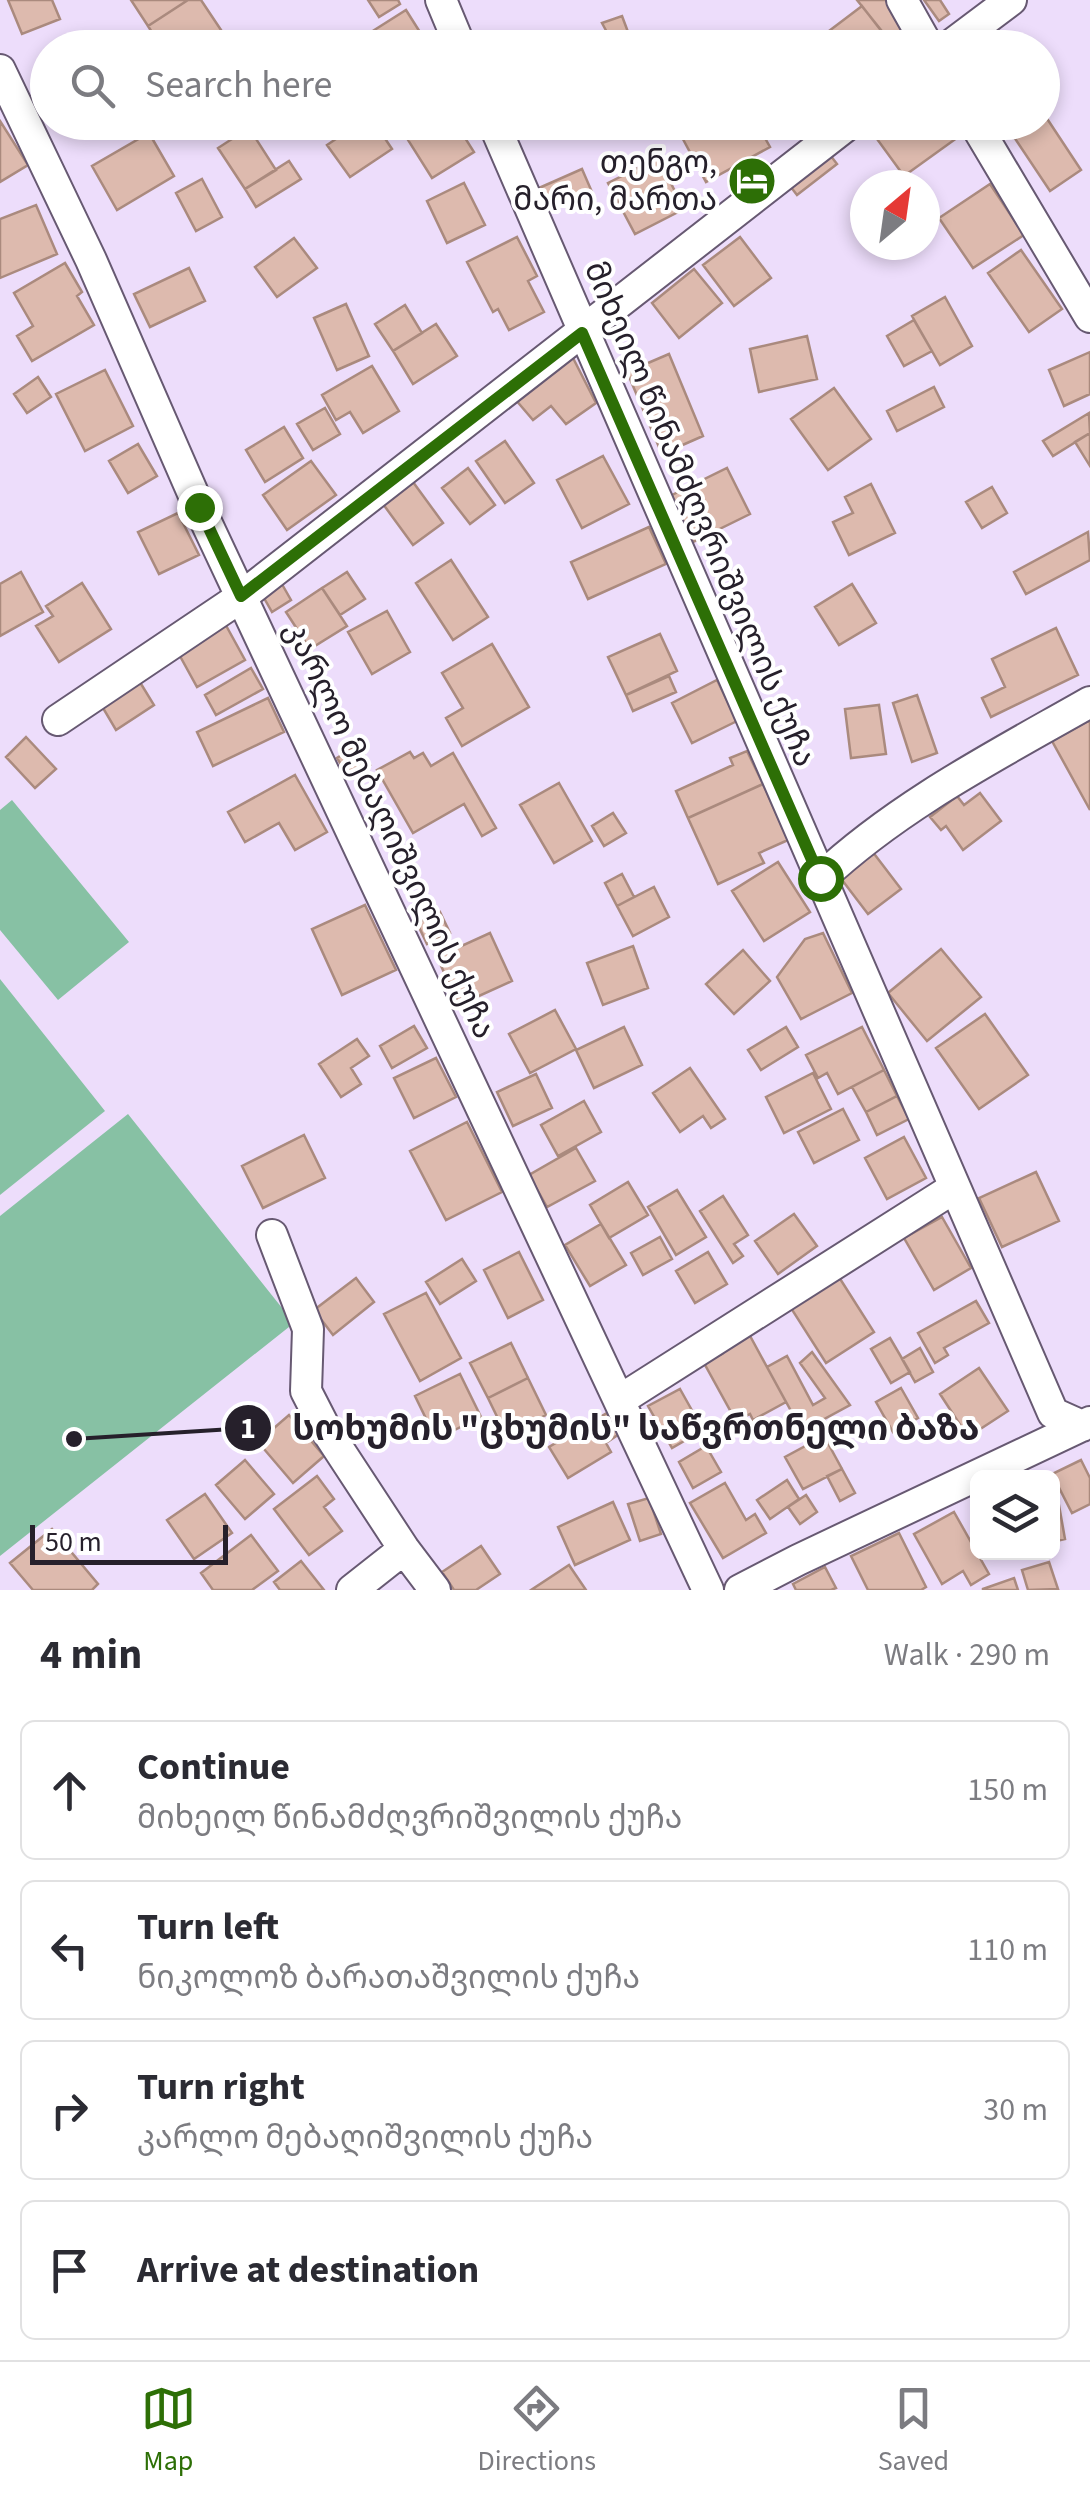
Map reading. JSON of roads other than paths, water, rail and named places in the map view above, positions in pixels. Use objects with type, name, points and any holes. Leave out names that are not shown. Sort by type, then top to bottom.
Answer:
[{"type":"street","points":[[441,0],[454,30]]},
{"type":"street","points":[[902,0],[920,30]]},
{"type":"street","points":[[971,30],[1011,0]]},
{"type":"street","name":"კარლო მებაღიშვილის ქუჩა","points":[[0,70],[30,133]]},
{"type":"street","name":"კარლო მებაღიშვილის ქუჩა","points":[[34,140],[91,260],[199,507],[708,1590]]},
{"type":"street","name":"მიხეილ წინამძღვრიშვილის ქუჩა","points":[[501,140],[1052,1413],[1087,1430]]},
{"type":"street","points":[[58,720],[241,596],[828,140]]},
{"type":"street","points":[[985,140],[1090,318]]},
{"type":"street","points":[[820,878],[855,846],[970,770],[1090,702]]},
{"type":"street","points":[[620,1400],[954,1188]]},
{"type":"street","points":[[272,1235],[308,1329],[306,1391],[326,1430],[435,1590]]},
{"type":"street","points":[[740,1590],[1087,1430]]},
{"type":"street","points":[[352,1590],[404,1549]]},
{"type":"place","name":"თენგო, მარი, მართა","points":[[752,181]]},
{"type":"place","name":"სოხუმის \"ცხუმის\" საწვრთნელი ბაზა","points":[[74,1439]]}]
